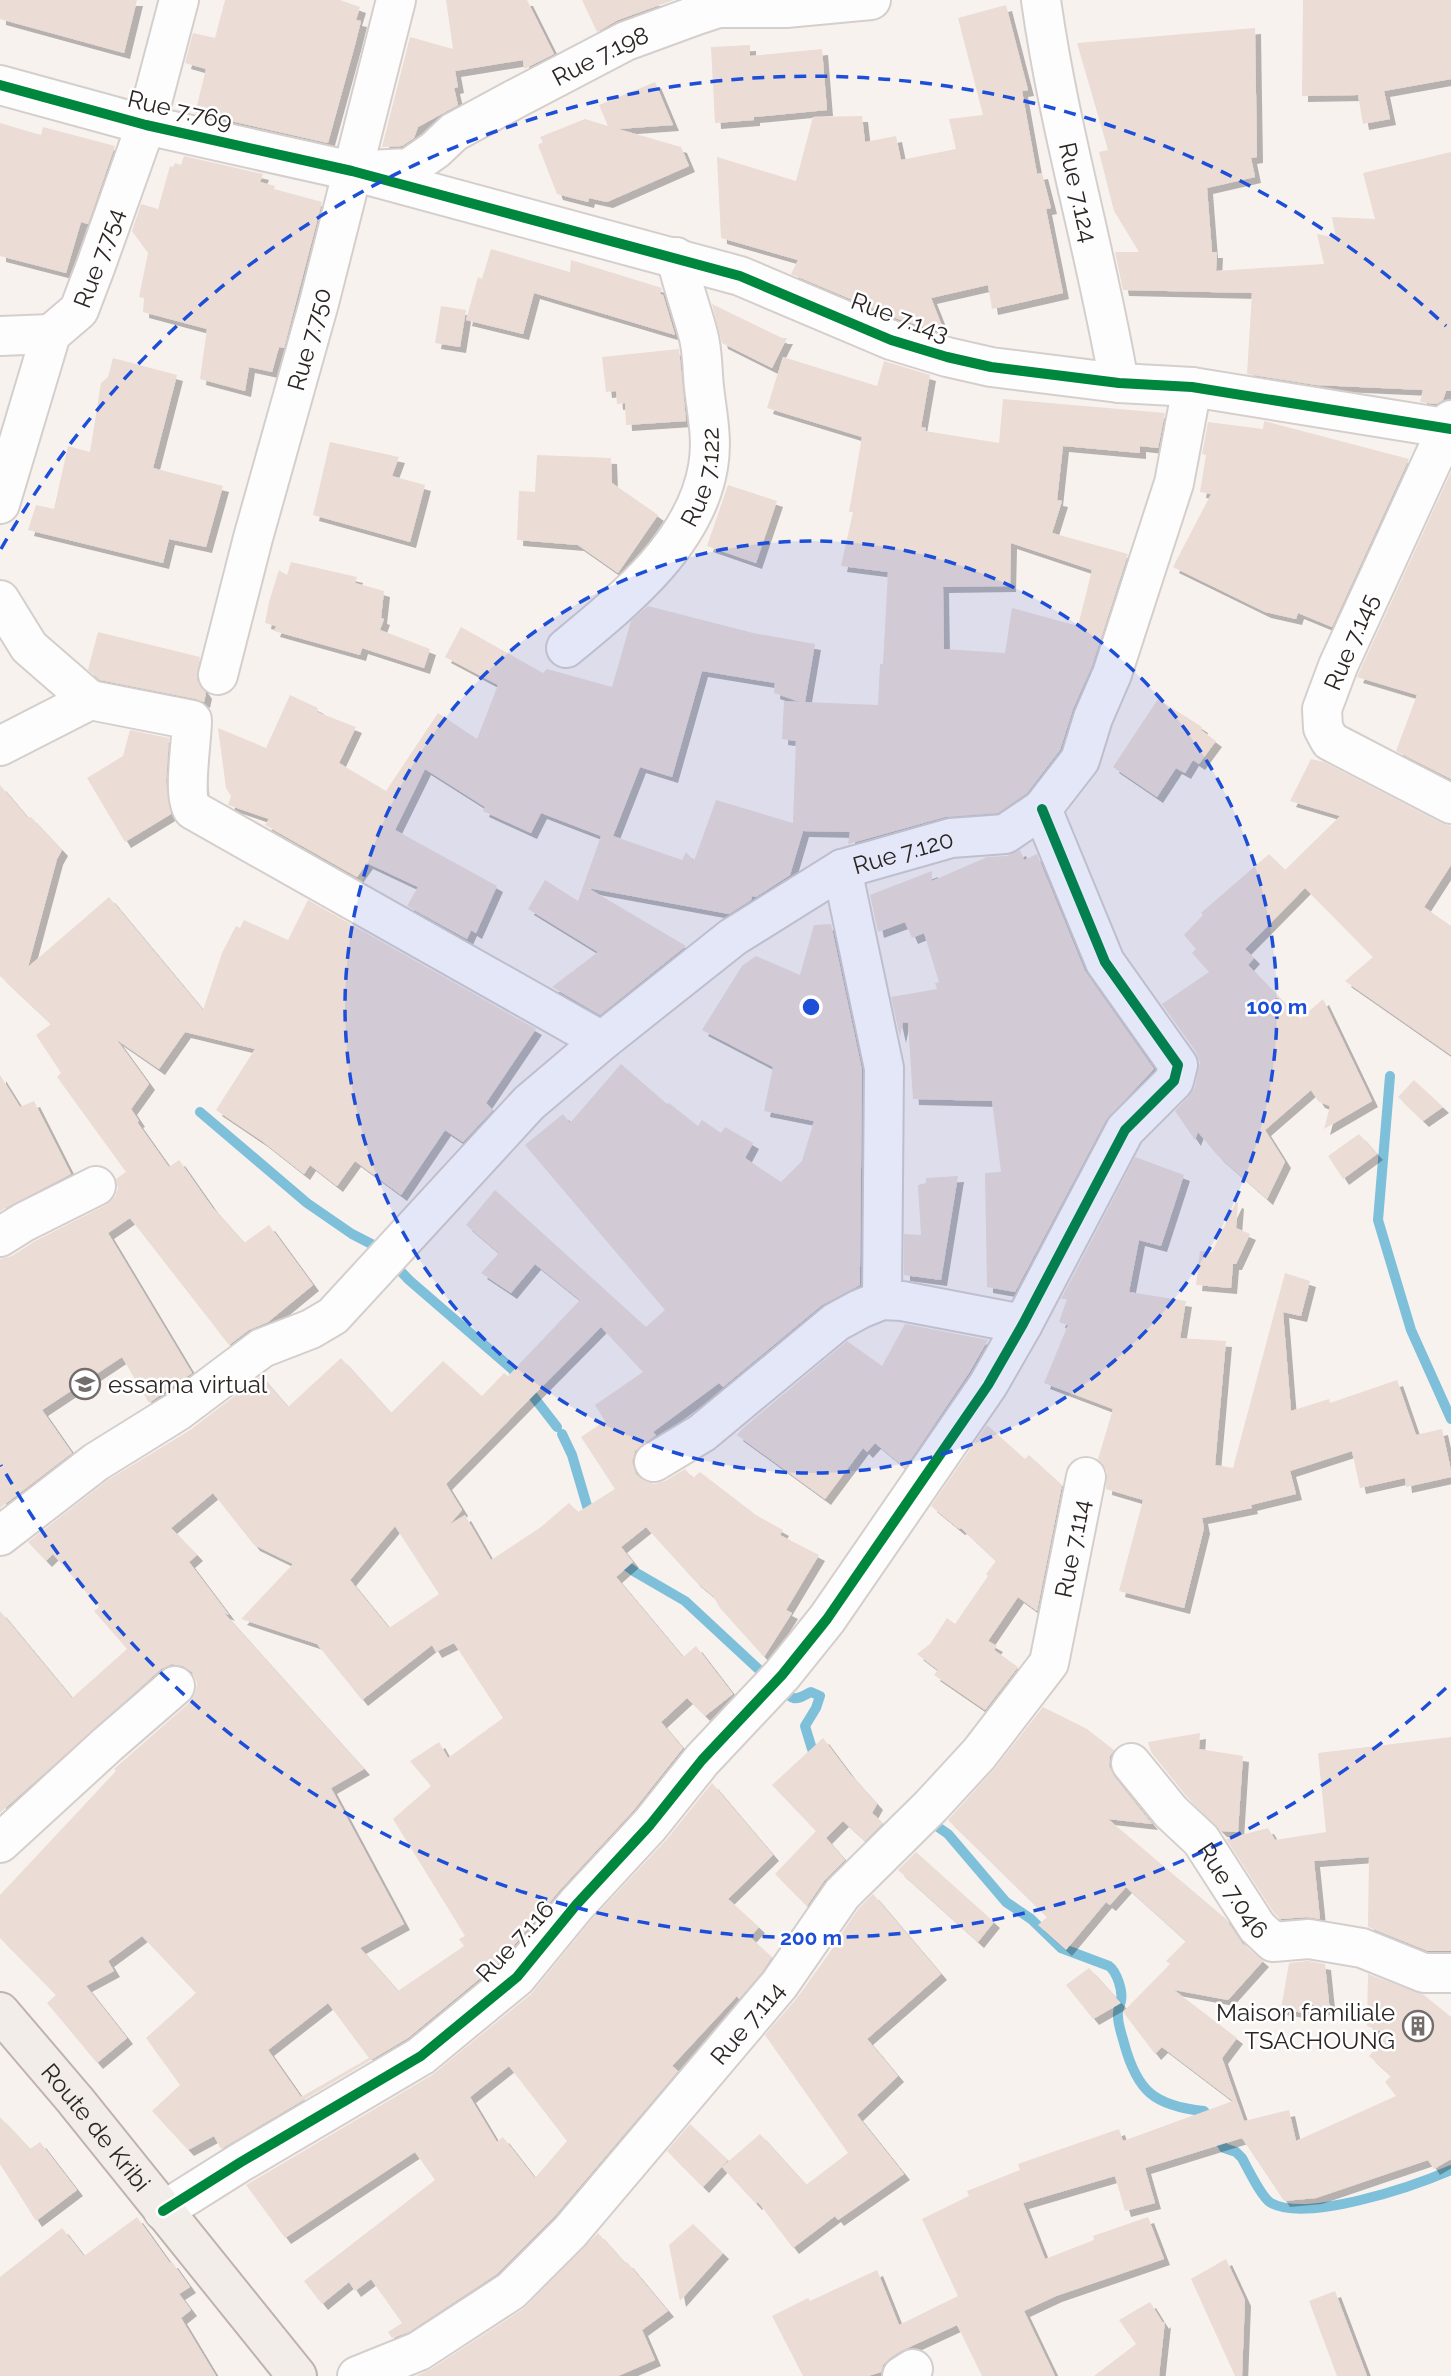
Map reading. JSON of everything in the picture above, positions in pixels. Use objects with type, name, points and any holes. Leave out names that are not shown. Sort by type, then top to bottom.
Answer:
[{"type":"main road","name":"Route de Kribi","points":[[0,2012],[75,2100],[297,2376]]},
{"type":"street","name":"Rue 7.754","points":[[51,334],[79,310],[146,125],[179,0]]},
{"type":"street","name":"Rue 7.750","points":[[218,676],[396,0]]},
{"type":"street","name":"Rue 7.198","points":[[352,171],[409,167],[435,150],[454,132],[626,41],[718,8],[786,8],[871,0]]},
{"type":"street","name":"Rue 7.124","points":[[1041,0],[1049,55],[1119,383]]},
{"type":"street","name":"Rue 7.769","points":[[0,85],[146,125],[352,171]]},
{"type":"street","name":"Rue 7.143","points":[[352,171],[740,275],[891,341],[947,357],[991,367],[1119,383],[1192,387],[1450,426]]},
{"type":"street","name":"Rue 7.122","points":[[566,648],[621,603],[680,537],[702,494],[708,465],[710,433],[699,336],[683,290],[676,257]]},
{"type":"street","points":[[0,337],[51,334],[0,504]]},
{"type":"street","name":"Rue 7.120","points":[[882,1300],[884,1068],[842,869],[951,838],[1005,834],[1042,809],[1080,760],[1093,718],[1112,674],[1174,483],[1192,387]]},
{"type":"street","name":"Rue 7.145","points":[[1450,426],[1338,666],[1322,709],[1323,728],[1330,741],[1451,804]]},
{"type":"street","points":[[0,600],[29,647],[90,700],[192,720],[187,803],[193,810],[602,1041]]},
{"type":"street","points":[[0,746],[90,700]]},
{"type":"street","name":"Rue 7.116","points":[[163,2211],[404,2067],[503,1989],[650,1825],[702,1760],[782,1675],[827,1619],[988,1385],[1125,1130],[1174,1081],[1178,1065],[1105,962],[1042,809]]},
{"type":"street","points":[[0,1536],[96,1462],[178,1411],[262,1348],[311,1329],[333,1316],[529,1103],[733,937],[842,869]]},
{"type":"street","points":[[0,1237],[96,1186]]},
{"type":"street","points":[[654,1462],[702,1433],[836,1322],[860,1308],[882,1300],[902,1301],[1023,1324]]},
{"type":"street","name":"Rue 7.114","points":[[357,2376],[419,2351],[511,2291],[570,2232],[779,1985],[842,1894],[979,1754],[1049,1663],[1086,1477]]},
{"type":"street","points":[[0,1843],[175,1686]]},
{"type":"street","name":"Rue 7.046","points":[[1130,1763],[1171,1812],[1201,1840],[1257,1927],[1273,1942],[1309,1939],[1362,1948],[1424,1973],[1451,1973]]},
{"type":"building","points":[[0,0],[137,0],[124,53],[0,19]]},
{"type":"building","points":[[225,0],[340,0],[360,7],[356,20],[361,21],[328,143],[195,113],[206,69],[185,63],[193,33],[215,38]]},
{"type":"building","points":[[446,0],[527,0],[554,54],[524,69],[523,60],[455,71],[458,87],[454,88],[458,105],[418,127],[414,138],[402,146],[382,147],[410,37],[453,49]]},
{"type":"building","points":[[582,0],[674,0],[618,20],[597,32]]},
{"type":"building","points":[[1303,0],[1451,0],[1451,79],[1384,91],[1390,119],[1363,124],[1358,95],[1302,96]]},
{"type":"building","points":[[1006,5],[1028,90],[1022,91],[1037,174],[1042,173],[1051,208],[1046,209],[1063,293],[992,309],[988,285],[931,298],[942,326],[940,332],[898,319],[791,274],[798,260],[721,238],[717,157],[796,181],[813,117],[862,116],[865,142],[896,136],[901,160],[956,149],[949,119],[983,115],[958,18]]},
{"type":"building","points":[[1255,28],[1257,157],[1251,158],[1255,177],[1207,188],[1212,252],[1217,252],[1216,271],[1324,264],[1317,234],[1336,238],[1332,217],[1375,219],[1363,173],[1451,152],[1451,391],[1446,391],[1443,400],[1436,404],[1420,402],[1423,390],[1316,385],[1247,374],[1252,293],[1123,290],[1115,252],[1139,252],[1114,211],[1099,152],[1108,150],[1077,43]]},
{"type":"building","points":[[750,45],[750,56],[822,49],[827,110],[715,123],[711,47]]},
{"type":"building","points":[[655,82],[673,125],[618,129],[681,147],[689,166],[607,202],[589,198],[588,202],[557,194],[538,145],[543,142],[540,137],[585,119],[608,126],[599,105]]},
{"type":"building","points":[[0,123],[41,135],[43,127],[115,146],[88,224],[81,222],[66,273],[0,256]]},
{"type":"building","points":[[184,156],[263,174],[260,182],[275,186],[274,189],[322,202],[284,348],[279,347],[272,372],[249,367],[245,391],[200,379],[207,329],[143,312],[144,298],[139,297],[148,253],[132,231],[141,204],[158,209],[170,166],[173,167],[175,163],[181,165]]},
{"type":"building","points":[[491,249],[570,272],[571,260],[662,288],[660,294],[663,295],[675,335],[534,293],[523,334],[466,320],[478,277],[482,279]]},
{"type":"building","points":[[712,304],[787,338],[772,368],[722,343]]},
{"type":"building","points":[[441,306],[466,310],[460,347],[435,343]]},
{"type":"building","points":[[679,349],[686,421],[626,425],[625,403],[617,404],[616,391],[606,392],[602,357]]},
{"type":"building","points":[[783,357],[877,386],[884,361],[930,375],[921,427],[926,428],[925,431],[999,443],[1003,399],[1165,413],[1158,448],[1140,446],[1140,453],[1063,446],[1057,500],[1062,501],[1052,533],[1128,554],[1092,666],[1073,709],[1060,750],[1027,793],[998,813],[945,817],[848,844],[850,832],[803,831],[790,875],[756,897],[752,896],[751,900],[729,914],[588,888],[686,946],[600,1015],[552,987],[598,952],[528,909],[545,880],[578,901],[601,836],[541,813],[531,833],[483,811],[485,807],[425,769],[395,830],[497,886],[476,933],[471,930],[467,939],[407,906],[418,887],[367,863],[357,877],[265,825],[269,819],[228,805],[231,796],[226,788],[218,728],[266,748],[290,695],[318,708],[317,712],[356,727],[339,763],[386,791],[438,713],[477,739],[498,685],[445,657],[461,627],[543,673],[547,669],[612,687],[631,621],[648,606],[753,633],[815,644],[805,702],[878,705],[888,572],[841,566],[853,512],[849,512],[862,437],[767,408]],"holes":[[[1011,543],[1092,570],[1078,626],[1012,608],[1005,653],[944,649],[943,587],[1010,586]],[[702,671],[775,683],[774,693],[800,702],[784,701],[782,739],[796,741],[793,823],[716,800],[694,861],[686,852],[682,860],[613,836],[640,767],[672,777]]]},
{"type":"building","points":[[113,358],[177,375],[153,468],[223,486],[206,547],[169,539],[163,563],[28,530],[36,505],[54,509],[68,446],[90,452],[101,383],[108,377]]},
{"type":"building","points":[[1264,421],[1409,459],[1332,627],[1298,613],[1296,619],[1265,612],[1173,567],[1211,494],[1200,492],[1206,455],[1202,454],[1208,422],[1263,429]]},
{"type":"building","points":[[330,442],[399,457],[392,476],[425,485],[410,542],[313,515]]},
{"type":"building","points":[[537,455],[611,458],[612,483],[658,515],[618,573],[578,545],[517,540],[519,491],[535,492]]},
{"type":"building","points":[[1451,472],[1451,779],[1396,751],[1417,695],[1357,677]]},
{"type":"building","points":[[728,485],[777,501],[756,563],[707,546]]},
{"type":"building","points":[[291,562],[357,577],[355,583],[384,591],[381,618],[384,619],[380,630],[430,649],[424,668],[362,648],[360,655],[274,631],[276,626],[265,623],[269,602],[279,570],[287,575]]},
{"type":"building","points":[[98,632],[200,657],[197,680],[206,693],[204,702],[100,680],[88,670]]},
{"type":"building","points":[[1158,699],[1202,727],[1201,730],[1216,741],[1199,764],[1193,760],[1185,773],[1176,768],[1157,797],[1113,767]]},
{"type":"building","points":[[130,730],[169,738],[166,782],[171,814],[125,842],[87,778],[123,756]]},
{"type":"building","points":[[1311,759],[1324,762],[1451,826],[1451,865],[1424,907],[1451,926],[1451,1055],[1345,981],[1373,957],[1305,888],[1245,949],[1254,958],[1248,965],[1300,1019],[1323,999],[1372,1101],[1324,1129],[1330,1106],[1319,1102],[1311,1090],[1265,1130],[1285,1162],[1267,1199],[1218,1156],[1198,1132],[1195,1140],[1175,1111],[1195,1087],[1200,1062],[1196,1052],[1162,1004],[1209,972],[1192,953],[1196,949],[1184,935],[1203,915],[1201,913],[1269,854],[1285,870],[1340,816],[1290,801]]},
{"type":"building","points":[[0,785],[28,818],[31,817],[62,850],[57,859],[28,967],[109,897],[203,1010],[222,953],[236,926],[240,928],[244,920],[288,940],[308,900],[536,1029],[486,1103],[493,1110],[463,1142],[445,1130],[401,1195],[355,1161],[337,1186],[310,1165],[304,1174],[216,1110],[255,1049],[185,1032],[159,1069],[117,1040],[149,1084],[131,1109],[139,1121],[137,1122],[169,1167],[179,1160],[212,1207],[244,1243],[269,1225],[313,1285],[268,1322],[249,1330],[229,1345],[130,1218],[108,1233],[192,1373],[149,1403],[122,1357],[42,1410],[72,1453],[0,1508],[0,1259],[12,1256],[35,1241],[106,1205],[115,1197],[118,1188],[116,1179],[126,1172],[57,1077],[61,1073],[36,1035],[51,1024],[0,976]]},
{"type":"building","points":[[1020,850],[1024,860],[1037,854],[1085,971],[1154,1069],[1106,1120],[1015,1292],[987,1287],[985,1173],[1001,1172],[992,1101],[913,1099],[908,1023],[903,1022],[900,1037],[891,997],[937,989],[935,983],[939,982],[924,933],[912,938],[905,922],[878,932],[870,895],[932,871],[932,881],[987,857],[1007,856]]},
{"type":"building","points":[[831,924],[862,1070],[860,1268],[857,1267],[860,1269],[860,1285],[822,1305],[723,1387],[719,1383],[653,1432],[656,1435],[635,1451],[632,1462],[636,1474],[644,1481],[654,1484],[685,1469],[693,1478],[700,1472],[756,1515],[783,1530],[780,1535],[819,1555],[786,1610],[792,1613],[764,1657],[720,1608],[713,1596],[695,1581],[646,1527],[621,1547],[633,1562],[616,1577],[683,1657],[696,1646],[733,1694],[705,1716],[687,1698],[661,1722],[683,1748],[633,1811],[559,1891],[501,1961],[408,2038],[221,2149],[214,2136],[188,2150],[152,2111],[180,2085],[146,2038],[196,1993],[142,1936],[108,1961],[114,1971],[86,1986],[127,2038],[97,2063],[47,2003],[56,1995],[0,1938],[0,1895],[116,1771],[114,1769],[189,1703],[195,1694],[197,1683],[192,1672],[183,1666],[172,1664],[161,1669],[0,1813],[0,1611],[72,1698],[127,1649],[94,1611],[99,1607],[53,1554],[46,1561],[28,1542],[108,1480],[190,1430],[261,1376],[288,1407],[341,1358],[391,1413],[443,1361],[482,1396],[504,1373],[508,1376],[580,1300],[535,1264],[511,1293],[481,1273],[499,1253],[466,1225],[495,1190],[646,1327],[665,1310],[525,1145],[563,1114],[570,1123],[621,1064],[667,1104],[698,1126],[702,1120],[721,1133],[725,1127],[753,1143],[745,1158],[781,1182],[802,1161],[814,1121],[764,1111],[773,1067],[702,1030],[742,966],[756,956],[800,975],[814,925]],"holes":[[[601,1327],[643,1372],[595,1405],[605,1421],[581,1437],[615,1489],[578,1512],[569,1503],[541,1527],[491,1560],[465,1515],[449,1525],[462,1510],[446,1484]],[[213,1493],[254,1545],[293,1564],[241,1619],[317,1644],[362,1700],[432,1645],[436,1652],[454,1643],[503,1718],[448,1758],[439,1742],[410,1761],[431,1786],[393,1819],[465,1936],[459,1939],[464,1946],[398,1991],[360,1948],[404,1924],[331,1788],[364,1769],[224,1613],[229,1615],[189,1562],[197,1555],[171,1528]],[[395,1526],[439,1594],[389,1628],[350,1580]],[[328,2003],[369,2058],[301,2097],[268,2050]]]},
{"type":"building","points":[[0,1075],[20,1107],[34,1101],[71,1174],[0,1211]]},
{"type":"building","points":[[1414,1080],[1443,1107],[1423,1121],[1398,1097]]},
{"type":"building","points":[[1359,1134],[1377,1154],[1343,1179],[1328,1156]]},
{"type":"building","points":[[1135,1157],[1184,1175],[1161,1246],[1139,1240],[1129,1292],[1186,1301],[1180,1338],[1226,1341],[1215,1465],[1233,1468],[1285,1273],[1310,1281],[1301,1316],[1283,1312],[1291,1411],[1329,1399],[1330,1403],[1397,1380],[1416,1435],[1442,1429],[1451,1470],[1451,1477],[1406,1487],[1405,1478],[1360,1488],[1352,1451],[1290,1471],[1296,1494],[1251,1505],[1252,1508],[1202,1518],[1204,1528],[1184,1608],[1119,1591],[1143,1500],[1106,1489],[1107,1471],[1098,1459],[1113,1409],[1044,1383],[1068,1325],[1059,1322],[1067,1299],[1061,1299]]},
{"type":"building","points":[[958,1176],[941,1280],[904,1275],[904,1234],[921,1235],[918,1185],[926,1183],[926,1178]]},
{"type":"building","points":[[1236,1202],[1236,1228],[1250,1234],[1236,1264],[1233,1264],[1231,1288],[1196,1285],[1200,1251],[1212,1252]]},
{"type":"building","points":[[905,1324],[988,1340],[905,1468],[875,1443],[867,1452],[863,1448],[825,1499],[737,1435],[847,1341],[882,1366]]},
{"type":"building","points":[[987,1425],[1025,1459],[1029,1455],[1062,1485],[1037,1611],[1018,1597],[988,1641],[997,1646],[994,1650],[1018,1667],[985,1710],[934,1675],[938,1670],[917,1654],[930,1644],[947,1618],[955,1624],[996,1561],[961,1528],[931,1506]]},
{"type":"building","points":[[1043,1707],[1087,1729],[1114,1750],[1109,1766],[1114,1776],[1152,1824],[1108,1819],[1226,1919],[1242,1943],[1263,1961],[1228,2000],[1174,1990],[1237,2038],[1222,2058],[1244,2121],[1289,2110],[1296,2141],[1396,2096],[1385,2082],[1391,2076],[1369,2056],[1388,2034],[1367,2026],[1368,1974],[1424,1995],[1451,2017],[1451,2159],[1434,2169],[1428,2160],[1316,2198],[1284,2201],[1242,2138],[1145,2168],[1155,2203],[1125,2211],[1115,2176],[1023,2203],[1045,2259],[1094,2240],[1093,2236],[1148,2217],[1164,2259],[1056,2296],[1024,2311],[1055,2376],[982,2376],[957,2325],[901,2351],[883,2365],[881,2372],[868,2376],[803,2376],[772,2316],[877,2270],[899,2325],[958,2296],[922,2219],[969,2196],[967,2191],[1020,2170],[1018,2164],[1119,2129],[1123,2141],[1233,2101],[1162,2047],[1155,2054],[1123,2012],[1170,1964],[1166,1961],[1186,1941],[1126,1887],[1110,1905],[1106,1902],[1066,1950],[1038,1925],[1047,1917],[948,1820],[996,1767]]},
{"type":"building","points":[[1200,1733],[1199,1749],[1243,1756],[1238,1832],[1221,1831],[1187,1797],[1151,1752],[1148,1742]]},
{"type":"building","points":[[1451,1737],[1451,1951],[1428,1951],[1368,1927],[1369,1857],[1314,1861],[1320,1919],[1281,1919],[1274,1913],[1226,1839],[1268,1828],[1275,1840],[1326,1832],[1318,1753]]},
{"type":"building","points":[[823,1738],[877,1804],[872,1813],[883,1823],[865,1841],[843,1821],[826,1838],[845,1860],[824,1881],[807,1906],[775,1874],[816,1831],[772,1785]]},
{"type":"building","points":[[712,1783],[773,1855],[728,1899],[759,1927],[750,1937],[772,1957],[762,1972],[672,2066],[678,2071],[554,2217],[497,2274],[409,2332],[392,2338],[388,2332],[402,2323],[371,2279],[355,2291],[349,2282],[322,2304],[304,2281],[435,2180],[415,2152],[285,2238],[246,2185],[432,2075],[531,1994],[592,1919],[667,1839]],"holes":[[[509,2066],[567,2141],[535,2178],[503,2137],[497,2142],[470,2097]]]},
{"type":"building","points":[[916,1852],[994,1922],[978,1942],[898,1870]]},
{"type":"building","points":[[873,1894],[941,1974],[867,2039],[898,2076],[857,2115],[904,2174],[838,2220],[835,2216],[793,2248],[758,2202],[756,2204],[722,2167],[760,2134],[806,2185],[848,2153],[765,2035],[797,1998],[859,1908]]},
{"type":"building","points":[[1308,1961],[1325,1964],[1330,2012],[1311,2004],[1309,2014],[1281,2009],[1289,1963]]},
{"type":"building","points":[[1089,1968],[1121,2003],[1093,2019],[1066,1985]]},
{"type":"building","points":[[0,2117],[30,2149],[40,2142],[77,2190],[36,2221],[0,2164]]},
{"type":"building","points":[[690,2124],[728,2160],[703,2187],[667,2151]]},
{"type":"building","points":[[137,2217],[190,2287],[179,2294],[191,2310],[181,2318],[216,2376],[0,2376],[0,2277],[62,2228],[84,2256]]},
{"type":"building","points":[[693,2224],[723,2253],[680,2301],[669,2245]]},
{"type":"building","points":[[598,2233],[625,2263],[627,2262],[668,2311],[642,2330],[655,2360],[618,2376],[416,2376],[523,2309]]},
{"type":"building","points":[[1226,2259],[1245,2300],[1242,2376],[1235,2376],[1191,2279]]},
{"type":"building","points":[[1335,2291],[1367,2376],[1337,2376],[1309,2301]]},
{"type":"building","points":[[1150,2302],[1163,2323],[1165,2321],[1159,2376],[1094,2376],[1136,2344],[1119,2320]]},
{"type":"waterway","points":[[1390,1076],[1378,1220],[1411,1330],[1451,1419]]},
{"type":"waterway","points":[[200,1112],[307,1203],[352,1234],[383,1250]]},
{"type":"waterway","points":[[392,1262],[409,1280],[512,1369],[557,1427]]},
{"type":"waterway","points":[[562,1434],[572,1455],[590,1516]]},
{"type":"waterway","points":[[620,1561],[685,1601],[767,1677]]},
{"type":"waterway","points":[[781,1689],[795,1698],[811,1692],[820,1696],[805,1726],[812,1749]]},
{"type":"waterway","points":[[926,1824],[935,1825],[948,1834],[1006,1902],[1031,1919],[1061,1948],[1112,1969],[1121,1992],[1118,2014],[1120,2030],[1129,2059],[1142,2084],[1160,2100],[1187,2109],[1204,2111],[1210,2120]]},
{"type":"waterway","points":[[1216,2134],[1224,2148],[1236,2152],[1242,2158],[1267,2200],[1288,2208],[1309,2209],[1361,2200],[1451,2170]]},
{"type":"cycle path","points":[[0,85],[146,125],[352,171],[740,276],[891,340],[947,357],[991,367],[1119,383],[1192,387],[1451,429]]},
{"type":"cycle path","points":[[163,2211],[421,2056],[517,1977],[576,1905],[650,1825],[702,1760],[782,1675],[827,1619],[988,1385],[1125,1130],[1174,1081],[1178,1065],[1105,962],[1042,809]]},
{"type":"place","name":"essama virtual","points":[[85,1384]]},
{"type":"place","name":"Maison familiale TSACHOUNG","points":[[1418,2026]]}]
